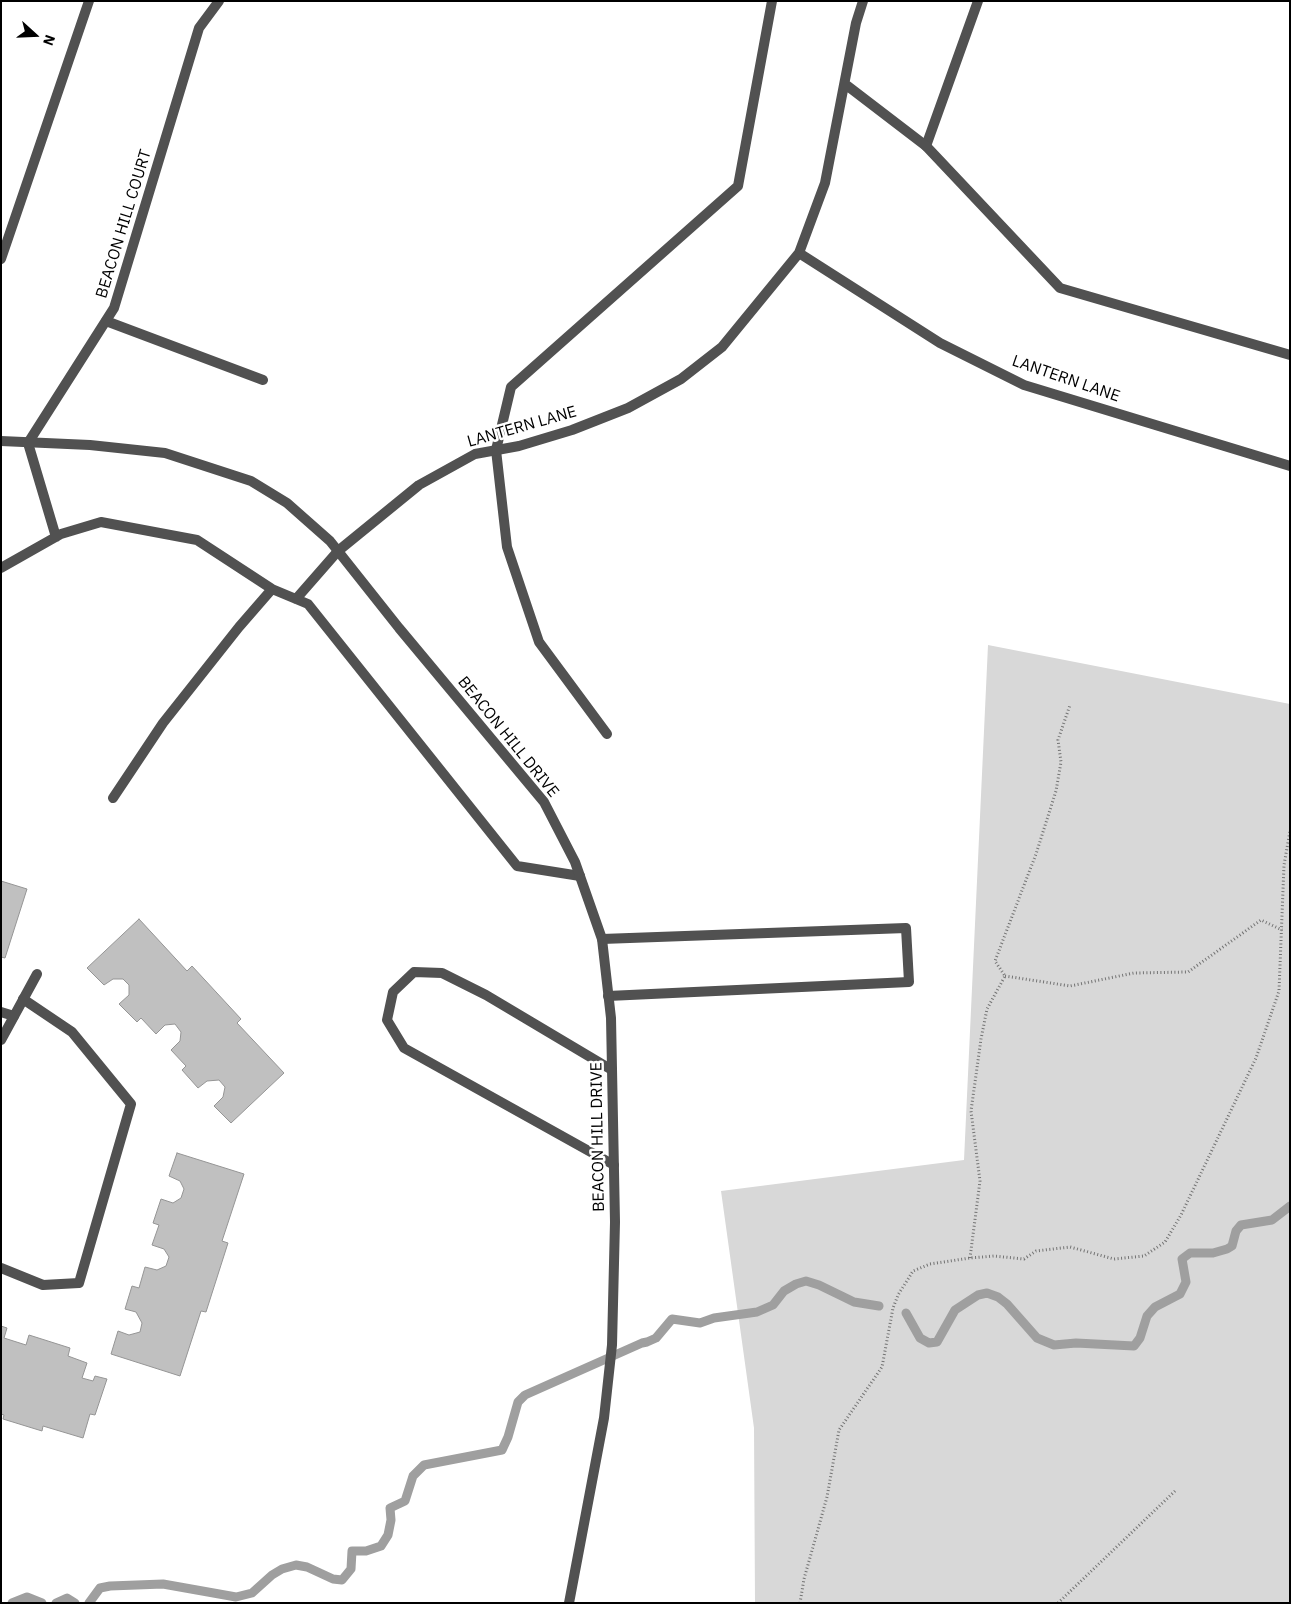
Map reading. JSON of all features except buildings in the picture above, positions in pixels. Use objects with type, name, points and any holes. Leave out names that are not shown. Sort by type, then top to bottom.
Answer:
[{"type":"street","points":[[1,259],[89,1]]},
{"type":"street","name":"BEACON HILL COURT","points":[[28,443],[114,308],[199,28],[219,1]]},
{"type":"street","points":[[607,734],[539,642],[507,547],[496,450],[511,387],[738,186],[772,1]]},
{"type":"street","name":"LANTERN LANE","points":[[296,599],[338,551],[419,485],[475,454],[519,446],[572,430],[628,408],[681,379],[722,347],[799,253],[826,183],[856,24],[863,1]]},
{"type":"street","points":[[926,146],[978,1]]},
{"type":"street","points":[[845,84],[926,146],[1060,288],[1290,355]]},
{"type":"street","name":"LANTERN LANE","points":[[799,253],[940,343],[1024,385],[1290,466]]},
{"type":"street","points":[[106,321],[263,380]]},
{"type":"street","name":"BEACON HILL DRIVE","points":[[1,441],[90,445],[165,453],[251,480],[287,503],[330,541],[399,628],[544,802],[575,862],[602,939],[608,996],[612,1070],[614,1165],[612,1345],[604,1418],[569,1603]]},
{"type":"street","points":[[28,443],[56,537]]},
{"type":"street","points":[[1,568],[56,537],[101,522],[197,540],[272,589],[308,604],[517,866],[580,876]]},
{"type":"street","points":[[113,798],[163,723],[239,627],[272,589]]},
{"type":"street","points":[[602,939],[906,928],[909,982],[608,996]]},
{"type":"street","points":[[612,1070],[486,995],[442,973],[414,972],[393,992],[387,1020],[404,1048],[614,1165]]},
{"type":"street","points":[[1,1040],[37,974]]},
{"type":"street","points":[[1,1268],[43,1285],[79,1283],[132,1104],[72,1032],[23,999]]},
{"type":"street","points":[[1,1012],[14,1016]]},
{"type":"path","points":[[1070,705],[1058,740],[1061,762],[1056,791],[1036,854],[995,961],[1005,976],[1070,986],[1134,973],[1188,972],[1261,920],[1282,930]]},
{"type":"path","points":[[800,1603],[804,1579],[827,1497],[840,1430],[882,1367],[898,1295],[913,1271],[930,1264],[970,1258],[994,1256],[1024,1259],[1036,1251],[1070,1247],[1114,1259],[1144,1256],[1165,1242],[1181,1215],[1256,1058],[1279,991],[1284,865],[1290,831]]},
{"type":"path","points":[[970,1258],[980,1181],[970,1111],[987,1010],[1005,976]]},
{"type":"path","points":[[1058,1603],[1175,1491]]},
{"type":"shaded area","points":[[988,645],[1290,704],[1290,1603],[755,1603],[754,1428],[721,1191],[964,1160]]},
{"type":"waterway","points":[[906,1313],[920,1338],[929,1343],[937,1342],[955,1310],[978,1295],[987,1293],[998,1297],[1007,1304],[1037,1338],[1054,1345],[1076,1343],[1134,1346],[1140,1338],[1147,1316],[1155,1307],[1180,1294],[1186,1282],[1182,1259],[1190,1253],[1213,1253],[1227,1249],[1232,1246],[1236,1231],[1241,1225],[1272,1220],[1290,1206]]},
{"type":"waterway","points":[[89,1603],[100,1588],[110,1586],[163,1584],[236,1597],[252,1593],[272,1575],[282,1569],[296,1565],[307,1567],[333,1579],[342,1580],[351,1569],[352,1551],[366,1551],[381,1546],[388,1535],[391,1520],[390,1508],[405,1501],[413,1476],[424,1465],[502,1450],[508,1437],[518,1402],[525,1395],[656,1338],[672,1319],[700,1323],[714,1318],[757,1312],[773,1305],[784,1291],[806,1281],[819,1285],[854,1302],[879,1306]]},
{"type":"waterway","points":[[12,1603],[27,1597],[42,1603]]},
{"type":"waterway","points":[[56,1603],[67,1598],[75,1603]]}]
